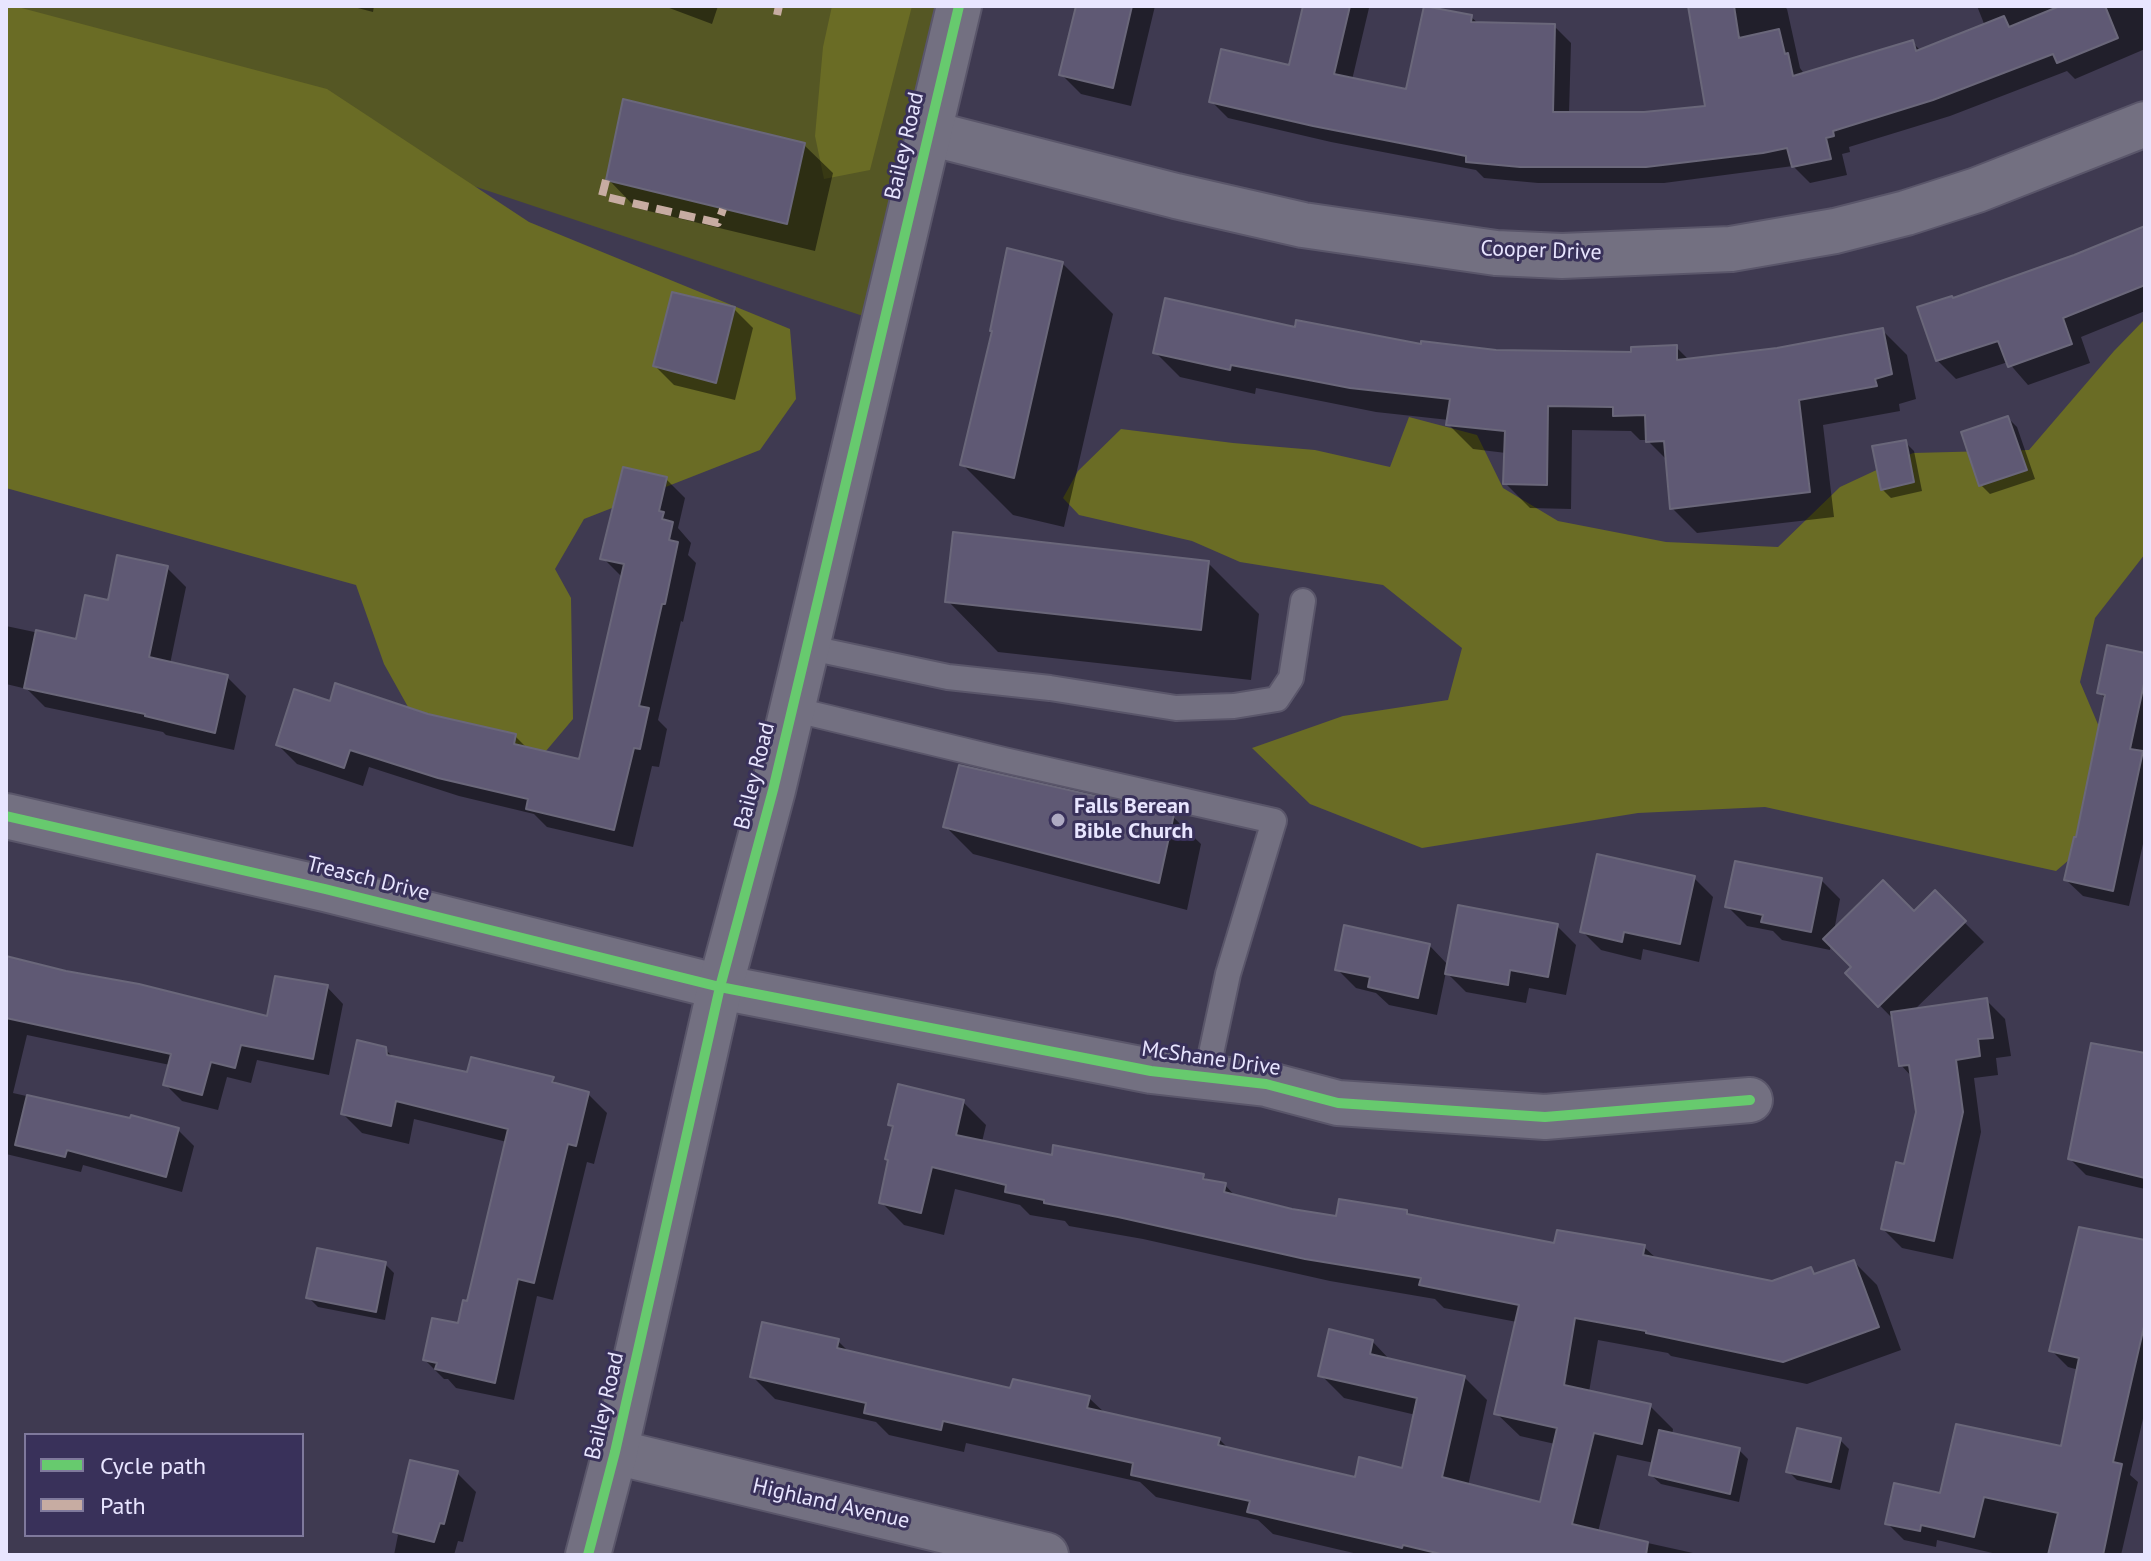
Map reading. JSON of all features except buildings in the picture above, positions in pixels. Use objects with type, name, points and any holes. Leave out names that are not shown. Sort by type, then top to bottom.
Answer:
[{"type":"street","name":"Bailey Road","points":[[588,1555],[615,1452],[720,987],[773,790],[959,6]]},
{"type":"street","name":"Cooper Drive","points":[[929,133],[1303,225],[1496,253],[1562,256],[1731,249],[1835,231],[1971,192],[2145,124]]},
{"type":"street","name":"Treasch Drive","points":[[6,816],[338,892],[720,987]]},
{"type":"street","name":"McShane Drive","points":[[720,987],[1151,1071],[1266,1084],[1338,1103],[1545,1117],[1750,1100]]},
{"type":"street","name":"Highland Avenue","points":[[615,1452],[1046,1555]]},
{"type":"lane","points":[[806,647],[996,684],[1050,688],[1176,708],[1234,706],[1277,699],[1291,678],[1303,601]]},
{"type":"lane","points":[[792,709],[1274,821],[1228,974],[1206,1077]]},
{"type":"shaded area","points":[[6,6],[961,6],[884,323],[6,30]]},
{"type":"shaded area","points":[[6,6],[327,89],[529,222],[790,329],[796,399],[760,450],[584,519],[555,569],[571,598],[573,719],[535,764],[417,723],[384,664],[356,585],[6,488]]},
{"type":"shaded area","points":[[832,6],[912,6],[870,170],[824,179],[815,136],[823,47]]},
{"type":"shaded area","points":[[2145,319],[2145,554],[2095,618],[2080,682],[2111,755],[2117,819],[2056,871],[1765,807],[1638,813],[1422,848],[1310,804],[1252,748],[1343,716],[1448,700],[1462,648],[1383,585],[1240,562],[1192,541],[1079,515],[1063,498],[1078,471],[1121,429],[1315,450],[1390,467],[1409,417],[1477,435],[1503,488],[1558,521],[1666,542],[1778,547],[1840,487],[1913,453],[2029,450]]},
{"type":"marked path","points":[[777,15],[779,6]]},
{"type":"marked path","points":[[606,180],[602,196],[718,223],[723,209]]},
{"type":"cycle path","points":[[588,1555],[615,1452],[720,987],[773,790],[959,6]]},
{"type":"cycle path","points":[[6,816],[325,889],[720,987],[1151,1071],[1266,1084],[1338,1103],[1545,1117],[1750,1100]]},
{"type":"place","name":"Falls Berean Bible Church","points":[[1058,820]]}]
